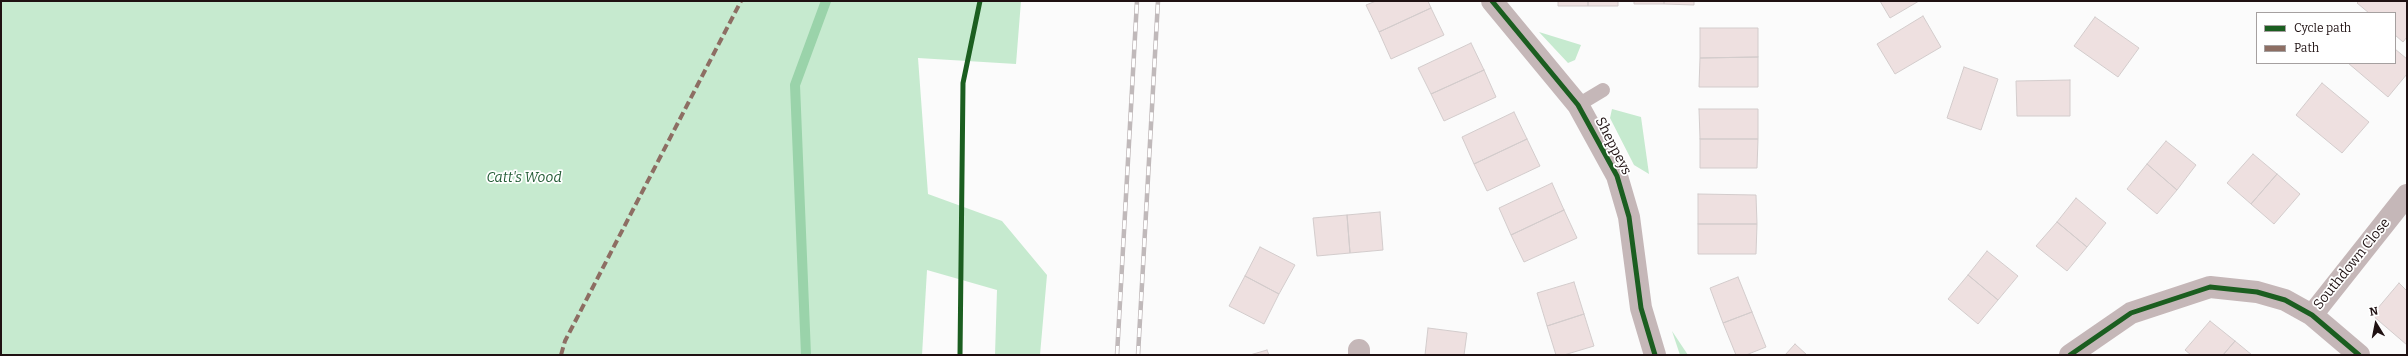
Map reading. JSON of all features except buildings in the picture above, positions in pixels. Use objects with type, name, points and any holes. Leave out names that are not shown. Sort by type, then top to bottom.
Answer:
[{"type":"street","name":"Sheppeys","points":[[1492,1],[1578,106],[1617,176],[1629,217],[1642,308],[1655,355]]},
{"type":"street","name":"Southdown Close","points":[[2312,315],[2407,195]]},
{"type":"street","name":"Southdown Close","points":[[2070,355],[2131,313],[2210,287],[2257,292],[2285,300],[2312,315],[2359,355]]},
{"type":"lane","points":[[1578,106],[1603,90]]},
{"type":"green space","name":"Catt's Wood","points":[[1,1],[1021,1],[1016,64],[918,58],[928,194],[1002,221],[1047,275],[1040,355],[995,355],[997,290],[927,270],[922,355],[1,355]]},
{"type":"green space","points":[[1539,32],[1581,45],[1575,60],[1568,63]]},
{"type":"green space","points":[[1612,109],[1641,117],[1649,174],[1634,165],[1610,118]]},
{"type":"green space","points":[[1672,331],[1688,355],[1680,355]]},
{"type":"waterway","points":[[806,355],[795,85],[826,1]]},
{"type":"railway","points":[[1117,355],[1137,1]]},
{"type":"railway","points":[[1138,355],[1158,1]]},
{"type":"marked path","points":[[561,355],[565,341],[741,1]]},
{"type":"cycle path","points":[[960,355],[963,83],[980,1]]},
{"type":"cycle path","points":[[1492,1],[1578,105],[1617,176],[1629,217],[1641,308],[1655,355]]},
{"type":"cycle path","points":[[2070,355],[2131,313],[2210,287],[2257,292],[2285,300],[2312,315],[2359,355]]}]
